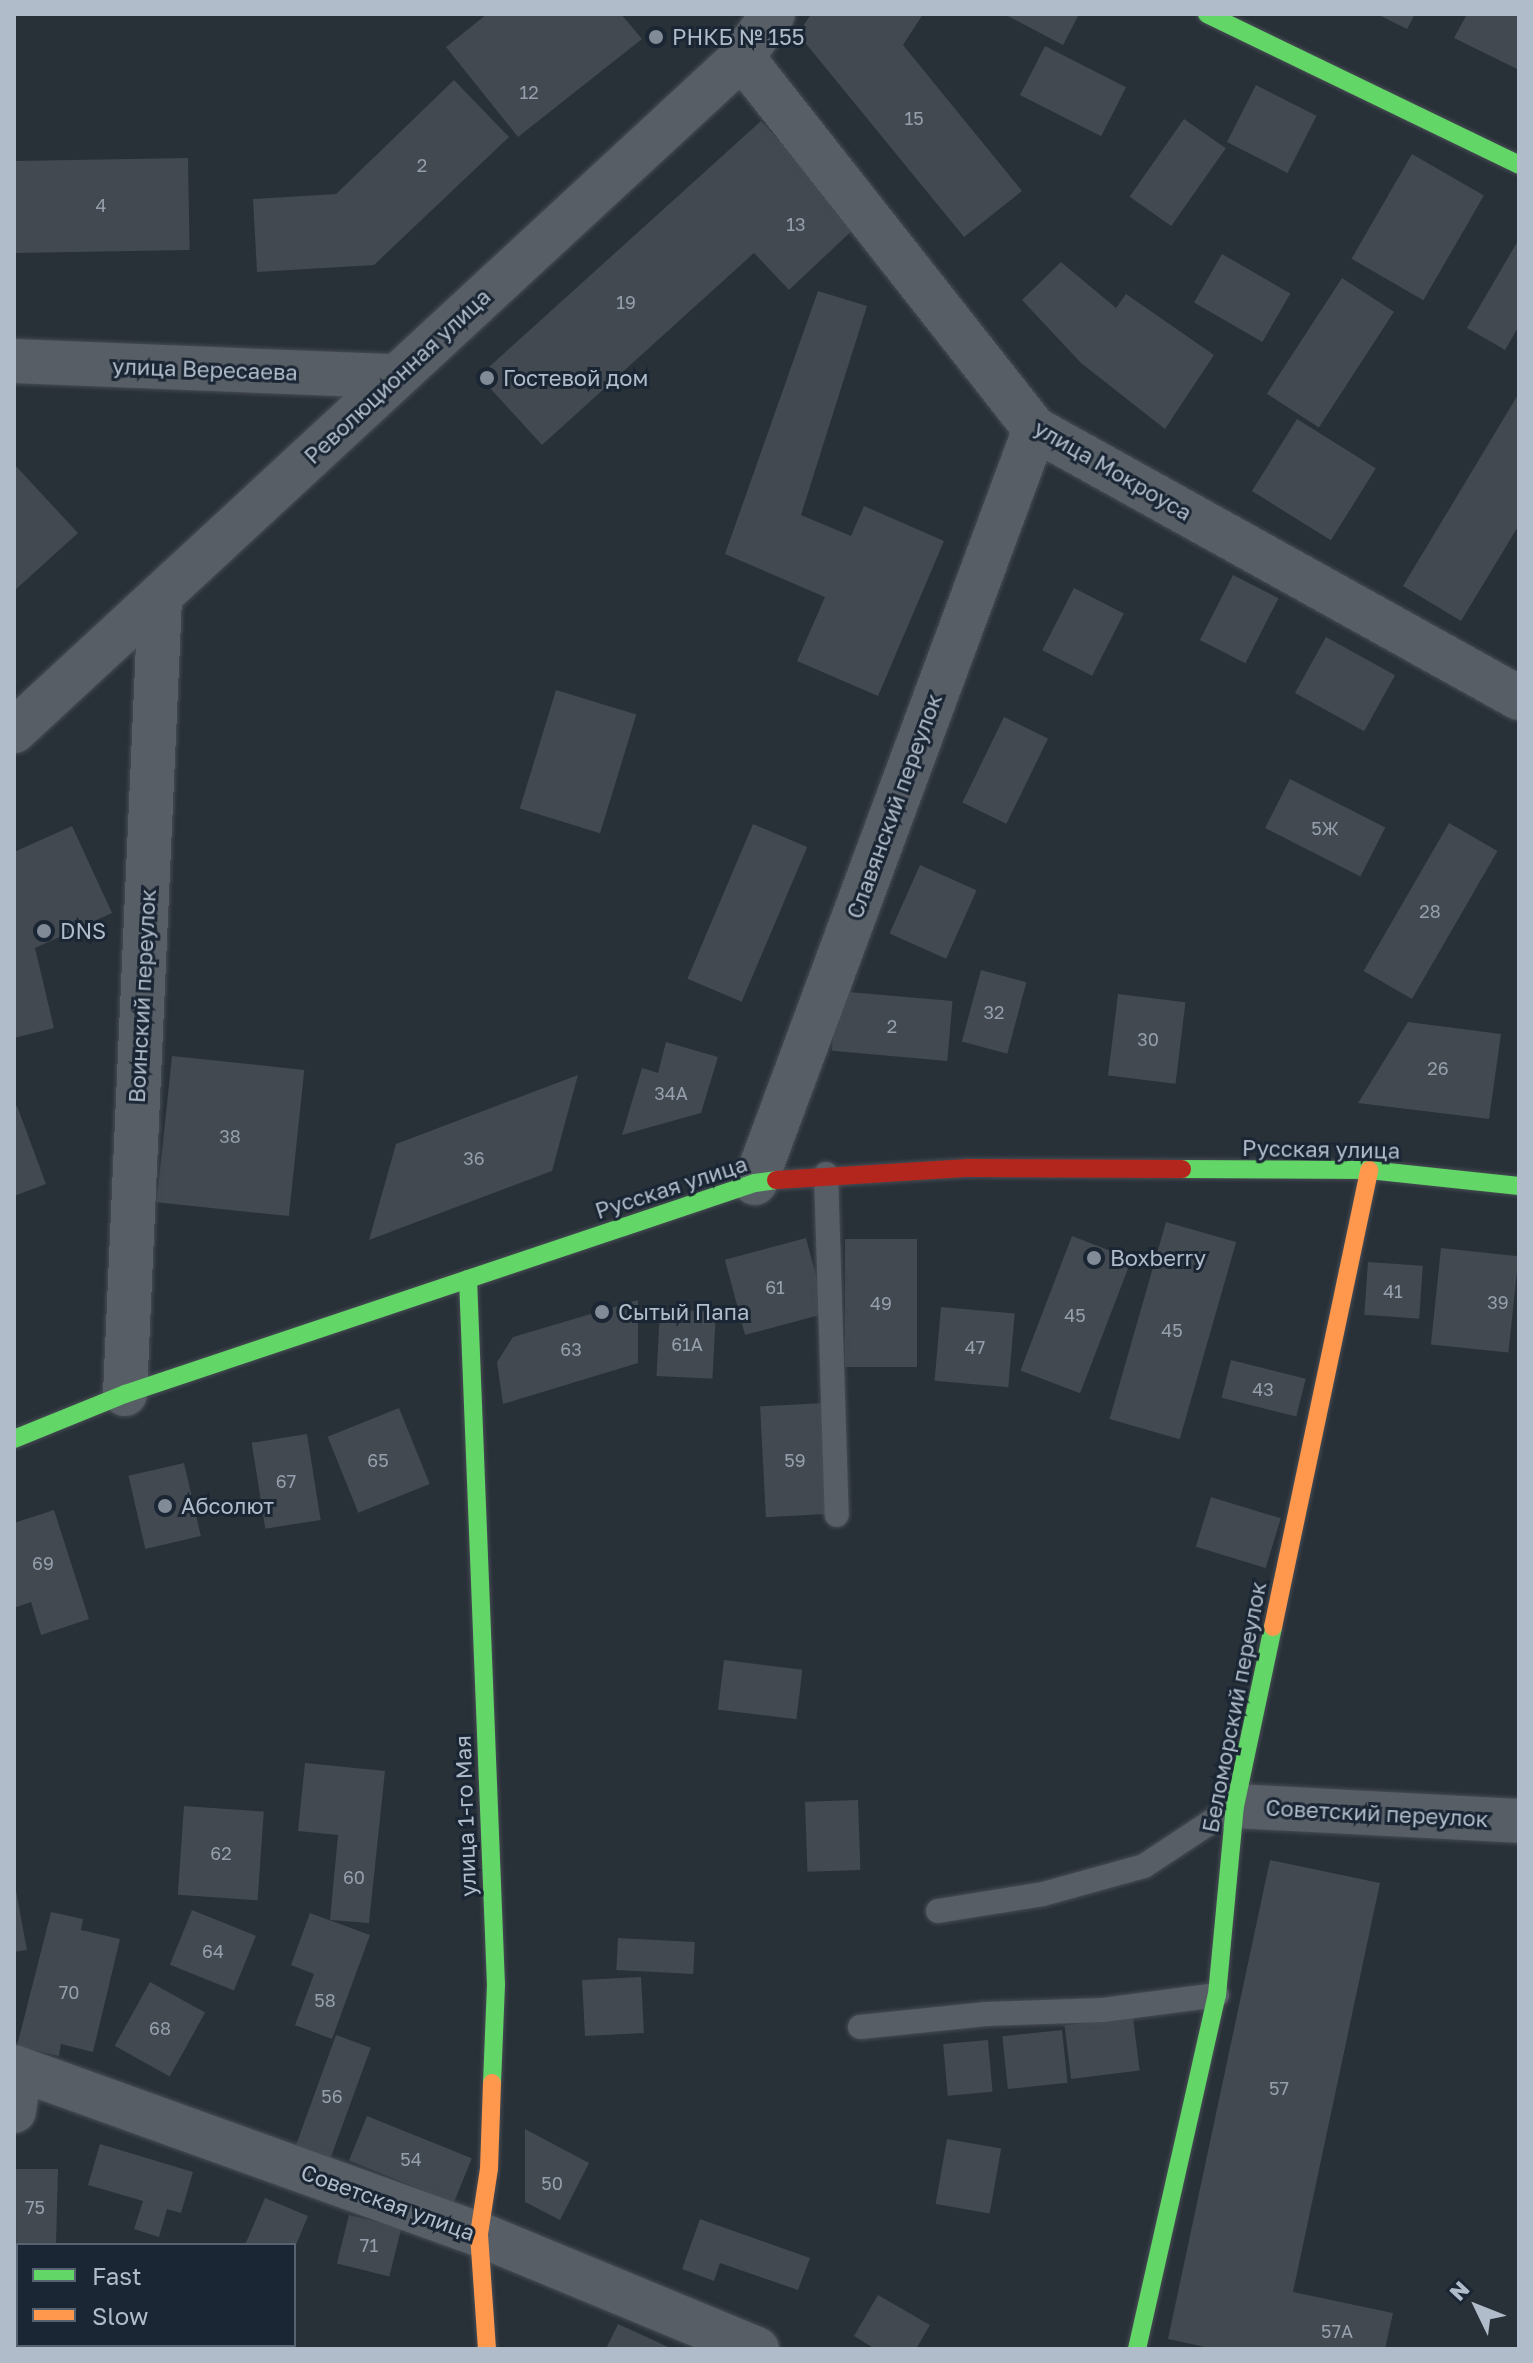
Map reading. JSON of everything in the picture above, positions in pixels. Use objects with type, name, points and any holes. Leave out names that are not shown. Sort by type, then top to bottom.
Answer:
[{"type":"street","name":"Революционная улица","points":[[14,731],[742,57],[773,14]]},
{"type":"street","points":[[1207,14],[1519,165]]},
{"type":"street","name":"улица Мокроуса","points":[[742,57],[1035,429],[1519,698]]},
{"type":"street","name":"улица Вересаева","points":[[14,361],[395,376]]},
{"type":"street","name":"Славянский переулок","points":[[755,1183],[1035,429]]},
{"type":"street","name":"Воинский переулок","points":[[125,1394],[160,599]]},
{"type":"street","name":"Русская улица","points":[[14,1439],[125,1394],[755,1183],[826,1174],[969,1168],[1369,1170],[1519,1186]]},
{"type":"street","name":"Беломорский переулок","points":[[1137,2349],[1217,1995],[1235,1806],[1369,1170]]},
{"type":"street","name":"улица 1-го Мая","points":[[468,1279],[496,1984],[489,2169],[479,2234],[487,2349]]},
{"type":"street","name":"Советский переулок","points":[[1235,1806],[1519,1821]]},
{"type":"street","points":[[14,2111],[17,2068]]},
{"type":"street","name":"Советская улица","points":[[17,2068],[479,2234],[757,2349]]},
{"type":"lane","points":[[826,1174],[837,1515]]},
{"type":"lane","points":[[938,1911],[1043,1894],[1144,1866],[1235,1806]]},
{"type":"lane","points":[[860,2027],[986,2014],[1103,2010],[1217,1995]]},
{"type":"building","points":[[487,14],[621,14],[642,39],[518,137],[446,47]]},
{"type":"building","points":[[811,14],[923,14],[903,45],[1022,191],[964,237],[798,34]]},
{"type":"building","points":[[1004,14],[1079,14],[1063,45]]},
{"type":"building","points":[[1377,14],[1415,14],[1407,29]]},
{"type":"building","points":[[1467,14],[1519,14],[1519,70],[1454,38]]},
{"type":"building","points":[[1045,46],[1126,87],[1101,136],[1020,95]]},
{"type":"building","points":[[454,80],[509,137],[374,265],[257,272],[253,199],[336,194]]},
{"type":"building","points":[[1256,85],[1317,116],[1288,173],[1227,142]]},
{"type":"building","points":[[1184,119],[1226,148],[1171,226],[1130,197]]},
{"type":"building","points":[[761,121],[857,226],[789,290],[754,253],[542,445],[479,376]]},
{"type":"building","points":[[1412,154],[1484,196],[1423,300],[1352,259]]},
{"type":"building","points":[[188,158],[190,250],[16,253],[14,161]]},
{"type":"building","points":[[1519,239],[1519,326],[1505,350],[1467,328]]},
{"type":"building","points":[[1222,254],[1290,294],[1262,342],[1194,302]]},
{"type":"building","points":[[1061,262],[1116,308],[1126,294],[1214,355],[1165,429],[1081,363],[1022,300]]},
{"type":"building","points":[[1342,278],[1394,312],[1319,428],[1267,394]]},
{"type":"building","points":[[818,291],[867,306],[801,515],[851,536],[864,506],[944,541],[878,696],[797,661],[825,597],[725,554]]},
{"type":"building","points":[[1519,393],[1519,525],[1461,621],[1403,586]]},
{"type":"building","points":[[1297,419],[1376,468],[1331,540],[1252,491]]},
{"type":"building","points":[[14,464],[78,533],[14,591]]},
{"type":"building","points":[[1233,575],[1278,598],[1245,663],[1200,640]]},
{"type":"building","points":[[1074,588],[1124,613],[1092,676],[1042,650]]},
{"type":"building","points":[[1326,637],[1395,675],[1364,731],[1295,693]]},
{"type":"building","points":[[556,690],[636,715],[600,833],[520,809]]},
{"type":"building","points":[[1004,717],[1048,738],[1006,824],[962,802]]},
{"type":"building","points":[[1290,779],[1385,828],[1360,877],[1265,828]]},
{"type":"building","points":[[1449,823],[1497,851],[1412,999],[1364,971]]},
{"type":"building","points":[[753,824],[807,847],[742,1002],[687,979]]},
{"type":"building","name":"DNS","points":[[72,826],[112,913],[35,948],[54,1028],[14,1038],[14,852]]},
{"type":"building","points":[[920,865],[977,890],[946,959],[889,934]]},
{"type":"building","points":[[981,970],[1026,982],[1007,1054],[962,1041]]},
{"type":"building","points":[[837,991],[953,1001],[947,1061],[832,1051]]},
{"type":"building","points":[[1118,994],[1185,1002],[1175,1084],[1108,1075]]},
{"type":"building","points":[[1408,1022],[1501,1034],[1489,1119],[1358,1103]]},
{"type":"building","points":[[666,1042],[718,1057],[701,1113],[622,1135],[642,1068],[658,1073]]},
{"type":"building","points":[[172,1056],[304,1070],[289,1216],[157,1202]]},
{"type":"building","points":[[578,1075],[552,1171],[369,1240],[396,1144]]},
{"type":"building","points":[[17,1106],[46,1184],[14,1196],[14,1107]]},
{"type":"building","points":[[1166,1222],[1236,1242],[1180,1439],[1109,1419]]},
{"type":"building","points":[[1072,1236],[1132,1259],[1080,1393],[1020,1370]]},
{"type":"building","points":[[806,1238],[826,1313],[745,1335],[725,1260]]},
{"type":"building","points":[[845,1239],[917,1239],[917,1367],[845,1367]]},
{"type":"building","points":[[1441,1248],[1519,1256],[1508,1353],[1431,1344]]},
{"type":"building","points":[[1368,1262],[1423,1266],[1419,1319],[1364,1315]]},
{"type":"building","points":[[638,1300],[638,1363],[503,1404],[497,1362],[513,1337]]},
{"type":"building","points":[[941,1307],[1015,1313],[1008,1387],[935,1381]]},
{"type":"building","points":[[660,1309],[716,1312],[712,1379],[656,1376]]},
{"type":"building","points":[[1231,1360],[1306,1379],[1296,1416],[1222,1398]]},
{"type":"building","points":[[825,1403],[831,1514],[766,1517],[760,1406]]},
{"type":"building","points":[[399,1408],[430,1484],[358,1513],[328,1437]]},
{"type":"building","points":[[307,1434],[321,1520],[265,1529],[252,1443]]},
{"type":"building","name":"Абсолют","points":[[184,1463],[201,1536],[145,1549],[128,1476]]},
{"type":"building","points":[[1211,1497],[1281,1518],[1266,1568],[1196,1547]]},
{"type":"building","points":[[54,1510],[89,1619],[41,1635],[31,1602],[14,1608],[14,1523]]},
{"type":"building","points":[[724,1660],[802,1670],[796,1719],[718,1710]]},
{"type":"building","points":[[305,1763],[385,1771],[369,1923],[330,1920],[338,1835],[298,1831]]},
{"type":"building","points":[[858,1800],[860,1870],[807,1872],[805,1802]]},
{"type":"building","points":[[184,1806],[264,1812],[258,1900],[178,1895]]},
{"type":"building","points":[[1270,1860],[1380,1883],[1293,2292],[1393,2313],[1385,2349],[1214,2349],[1168,2339]]},
{"type":"building","points":[[14,1880],[27,1950],[14,1952]]},
{"type":"building","points":[[192,1910],[256,1936],[234,1991],[170,1965]]},
{"type":"building","points":[[51,1912],[83,1919],[81,1930],[120,1939],[93,2052],[61,2044],[59,2056],[17,2046]]},
{"type":"building","points":[[310,1913],[370,1935],[332,2039],[295,2025],[314,1974],[291,1965]]},
{"type":"building","points":[[618,1938],[695,1942],[693,1974],[616,1970]]},
{"type":"building","points":[[641,1977],[644,2033],[585,2036],[582,1980]]},
{"type":"building","points":[[150,1982],[205,2013],[170,2076],[115,2046]]},
{"type":"building","points":[[1133,2017],[1140,2071],[1071,2079],[1065,2025]]},
{"type":"building","points":[[1062,2030],[1068,2083],[1008,2089],[1002,2036]]},
{"type":"building","points":[[336,2035],[371,2048],[331,2158],[296,2145]]},
{"type":"building","points":[[988,2040],[993,2092],[948,2096],[943,2044]]},
{"type":"building","points":[[367,2116],[472,2158],[454,2203],[349,2161]]},
{"type":"building","points":[[525,2129],[589,2163],[560,2220],[525,2202]]},
{"type":"building","points":[[947,2139],[1001,2149],[990,2214],[936,2204]]},
{"type":"building","points":[[100,2144],[193,2172],[181,2213],[167,2209],[159,2237],[134,2229],[143,2201],[88,2185]]},
{"type":"building","points":[[14,2169],[58,2169],[56,2243],[16,2243]]},
{"type":"building","points":[[265,2198],[308,2216],[296,2245],[246,2243]]},
{"type":"building","points":[[349,2215],[401,2228],[389,2277],[337,2264]]},
{"type":"building","points":[[700,2219],[810,2258],[798,2290],[720,2263],[714,2281],[682,2269]]},
{"type":"building","points":[[878,2295],[930,2325],[916,2349],[875,2349],[854,2336]]},
{"type":"building","points":[[618,2324],[651,2339],[672,2349],[606,2349]]},
{"type":"building","points":[[14,2342],[16,2347],[77,2347],[77,2349],[14,2349]]},
{"type":"traffic: fast","points":[[1207,14],[1519,165]]},
{"type":"traffic: fast","points":[[1182,1169],[1369,1170],[1519,1186]]},
{"type":"traffic: fast","points":[[14,1439],[125,1394],[755,1183],[776,1180]]},
{"type":"traffic: fast","points":[[468,1279],[496,1984],[492,2083]]},
{"type":"traffic: fast","points":[[1137,2349],[1217,1995],[1235,1806],[1273,1627]]},
{"type":"traffic: slow","points":[[1273,1627],[1369,1170]]},
{"type":"traffic: slow","points":[[487,2349],[479,2234],[489,2169],[492,2083]]},
{"type":"traffic: jam","points":[[776,1180],[969,1168],[1182,1169]]},
{"type":"place","name":"РНКБ № 155","points":[[656,37]]},
{"type":"place","name":"Гостевой дом","points":[[487,378]]},
{"type":"place","name":"DNS","points":[[44,931]]},
{"type":"place","name":"Boxberry","points":[[1094,1258]]},
{"type":"place","name":"Сытый Папа","points":[[602,1312]]},
{"type":"place","name":"Абсолют","points":[[165,1506]]}]
